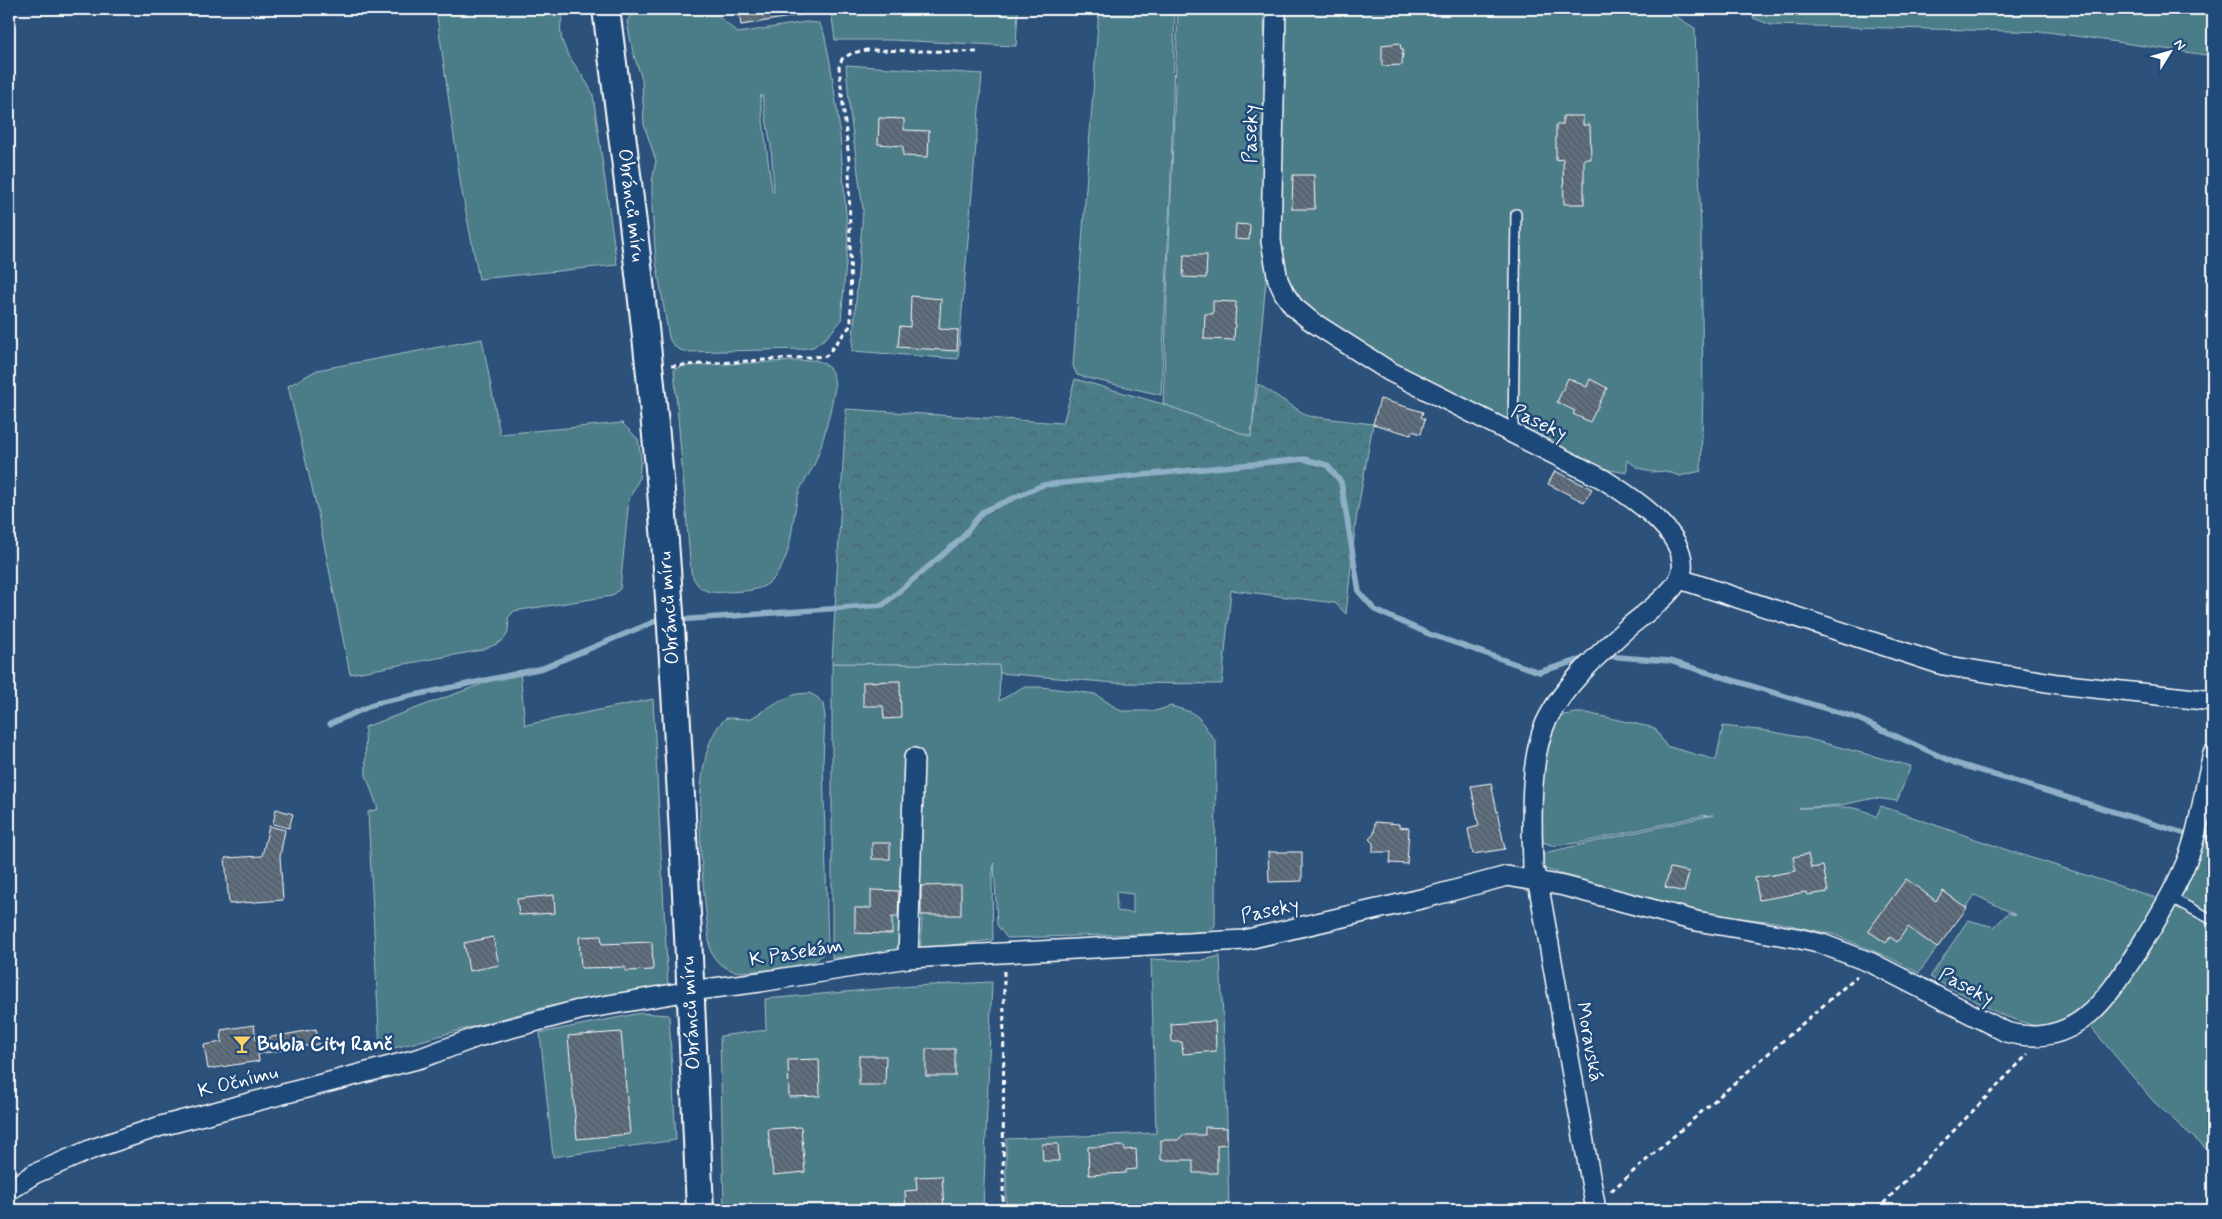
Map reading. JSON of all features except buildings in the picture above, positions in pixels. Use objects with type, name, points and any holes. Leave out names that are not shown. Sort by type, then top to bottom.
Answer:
[{"type":"main road","name":"Obránců míru","points":[[606,9],[639,262],[667,569],[700,1210]]},
{"type":"street","name":"Paseky","points":[[1276,9],[1271,241],[1276,271],[1284,294],[1294,307],[1311,321],[1373,361],[1512,435],[1604,479],[1647,509],[1667,531],[1677,546],[1682,564],[1680,579]]},
{"type":"street","points":[[1538,882],[1533,868],[1534,769],[1537,746],[1546,723],[1557,703],[1593,662],[1680,579],[1943,665],[2058,684],[2213,702]]},
{"type":"street","name":"Paseky","points":[[1005,953],[1244,940],[1425,898],[1507,876],[1564,886],[1696,921],[1805,940],[1848,953],[1872,963],[2006,1032],[2029,1037],[2046,1036],[2081,1021],[2108,997],[2169,897],[2192,846],[2213,754]]},
{"type":"street","points":[[908,958],[914,758]]},
{"type":"street","name":"Moravská","points":[[1538,882],[1596,1208]]},
{"type":"street","name":"K Pasekám","points":[[690,991],[760,982],[908,958],[1005,953]]},
{"type":"street","name":"K Očnímu","points":[[9,1190],[34,1174],[84,1153],[161,1126],[421,1058],[477,1037],[532,1021],[579,1010],[690,991]]},
{"type":"lane","points":[[1512,435],[1516,214]]},
{"type":"lane","points":[[2169,897],[2213,920]]},
{"type":"path","points":[[649,367],[826,356],[851,325],[849,160],[839,67],[842,59],[852,53],[867,50],[979,52]]},
{"type":"path","points":[[1002,1210],[1005,953]]},
{"type":"path","points":[[1596,1208],[1872,963]]},
{"type":"path","points":[[1876,1210],[2046,1036]]},
{"type":"green space","points":[[436,9],[565,9],[561,22],[563,44],[593,95],[617,265],[479,279],[461,187]]},
{"type":"green space","points":[[638,9],[710,9],[738,33],[806,22],[819,23],[824,33],[830,62],[839,123],[848,240],[841,321],[827,337],[813,347],[801,349],[688,352],[677,348],[669,338],[656,261],[652,209],[652,181],[656,161],[644,125],[642,79],[633,53],[627,22],[632,12]],"holes":[[[762,95],[771,147],[774,192],[772,191],[760,97]]]},
{"type":"green space","points":[[739,9],[1018,9],[1016,46],[891,40],[835,40],[831,10],[741,25]]},
{"type":"green space","points":[[1099,9],[1175,9],[1171,181],[1161,395],[1077,375],[1073,366]]},
{"type":"green space","points":[[1178,9],[1264,9],[1267,271],[1251,437],[1163,404]]},
{"type":"green space","points":[[1283,9],[1620,9],[1667,11],[1695,28],[1701,232],[1703,393],[1701,471],[1680,476],[1665,471],[1651,472],[1637,467],[1627,460],[1627,473],[1604,469],[1404,371],[1310,310],[1291,282],[1279,251]]},
{"type":"green space","points":[[1754,9],[2213,9],[2213,56],[2048,32],[1771,25],[1753,18]]},
{"type":"green space","points":[[846,65],[982,74],[958,359],[852,351],[863,210],[850,113]]},
{"type":"green space","points":[[482,339],[500,434],[622,423],[638,439],[641,456],[639,479],[629,499],[620,589],[612,596],[514,611],[508,618],[508,632],[503,640],[482,650],[350,674],[317,509],[288,386],[317,370]]},
{"type":"green space","points":[[815,360],[828,366],[834,377],[835,387],[821,447],[814,465],[799,492],[790,541],[783,564],[770,582],[760,588],[719,592],[704,590],[696,583],[691,572],[674,369],[683,366]]},
{"type":"green space","points":[[1075,379],[1163,404],[1251,437],[1258,384],[1308,416],[1373,424],[1356,520],[1346,614],[1335,603],[1231,590],[1222,684],[1115,683],[1000,673],[999,665],[832,663],[846,409],[1063,423]]},
{"type":"green space","points":[[832,663],[1000,665],[999,701],[1023,687],[1042,687],[1095,694],[1121,711],[1155,711],[1171,706],[1191,712],[1198,717],[1216,742],[1215,926],[1207,932],[1007,938],[997,925],[994,863],[992,883],[993,940],[920,949],[922,915],[917,871],[906,950],[832,958]],"holes":[[[1116,892],[1133,894],[1133,913],[1117,911]]]},
{"type":"green space","points":[[520,670],[525,725],[653,699],[668,985],[545,1007],[380,1052],[368,812],[378,809],[366,775],[365,727]]},
{"type":"green space","points":[[810,693],[823,704],[825,716],[823,761],[828,947],[819,958],[805,964],[760,971],[734,971],[719,963],[710,949],[704,896],[700,827],[701,793],[705,762],[713,736],[726,718],[750,719],[779,701],[797,694]]},
{"type":"green space","points":[[1587,713],[1655,728],[1666,746],[1716,760],[1723,726],[1768,731],[1805,738],[1911,766],[1897,801],[1875,798],[1841,805],[1799,808],[1849,807],[1867,812],[1876,817],[1881,806],[2004,849],[2160,899],[2108,986],[2070,1019],[2041,1028],[2004,1016],[1930,977],[1968,920],[1994,927],[2008,913],[2016,915],[1975,895],[1919,973],[1888,957],[1835,935],[1776,922],[1695,913],[1541,868],[1544,853],[1713,815],[1584,842],[1554,846],[1543,842],[1540,792],[1543,759],[1547,743],[1563,715]]},
{"type":"green space","points":[[2213,795],[2213,1155],[2154,1102],[2090,1026],[2105,1013],[2144,959],[2186,889],[2202,844]]},
{"type":"green space","points":[[1220,956],[1226,1081],[1229,1210],[1006,1210],[1006,1139],[1156,1133],[1151,959],[1199,961]]},
{"type":"green space","points":[[992,982],[983,1210],[724,1210],[720,1036],[766,1030],[765,999],[912,986]]},
{"type":"green space","points":[[641,1013],[669,1015],[676,1140],[553,1157],[540,1033]]},
{"type":"waterway","points":[[678,620],[883,605],[962,538],[982,512],[1043,485],[1304,459],[1327,465],[1341,482],[1359,592],[1375,610],[1429,634],[1539,672],[1586,658]]},
{"type":"waterway","points":[[330,724],[377,703],[543,668],[656,621],[663,621]]},
{"type":"waterway","points":[[1605,656],[1670,661],[1854,717],[1955,763],[2183,833]]},
{"type":"waterway","points":[[2207,834],[2213,833]]},
{"type":"place","name":"Bubla City Ranč","points":[[242,1044]]}]
